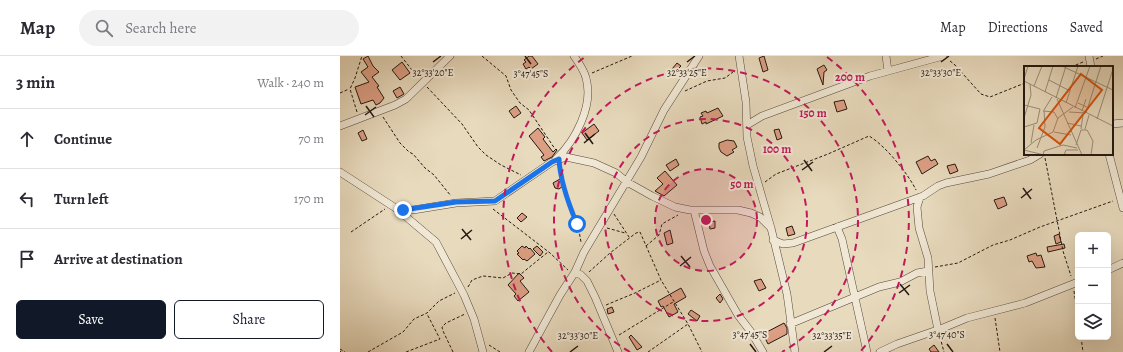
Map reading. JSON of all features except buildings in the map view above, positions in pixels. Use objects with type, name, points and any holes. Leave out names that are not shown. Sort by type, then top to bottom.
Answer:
[{"type":"street","points":[[340,126],[395,105],[406,99],[450,56]]},
{"type":"street","points":[[398,210],[412,210],[456,202],[485,202],[498,200],[557,159],[572,138],[584,116],[588,84],[586,76],[574,56]]},
{"type":"street","points":[[528,352],[574,273],[584,252],[627,182],[664,110],[699,56]]},
{"type":"street","points":[[739,56],[746,102],[747,137],[753,166],[771,228],[787,294],[795,352]]},
{"type":"street","points":[[886,56],[888,71]]},
{"type":"street","points":[[747,124],[762,116],[870,76],[942,56]]},
{"type":"street","points":[[1089,56],[1091,66]]},
{"type":"street","points":[[1113,124],[1123,123]]},
{"type":"street","points":[[777,256],[789,244],[920,197],[946,183],[989,174],[1030,160],[1038,155]]},
{"type":"street","points":[[1109,155],[1123,208]]},
{"type":"street","points":[[557,159],[571,157],[594,163],[616,173],[627,182],[675,207],[692,210],[738,210],[760,217],[771,228]]},
{"type":"street","points":[[340,172],[398,210],[436,242],[471,311],[483,352]]},
{"type":"street","points":[[920,197],[917,207],[919,228],[928,258],[930,291],[938,330]]},
{"type":"street","points":[[692,210],[710,266],[738,315],[751,332],[763,352]]},
{"type":"street","points":[[837,227],[842,239],[868,352]]},
{"type":"street","points":[[773,240],[780,243],[789,244]]},
{"type":"street","points":[[1111,269],[1123,263]]},
{"type":"street","points":[[790,324],[855,296],[887,284],[900,282],[917,273],[928,271]]},
{"type":"street","points":[[574,273],[585,278],[600,308],[618,352]]},
{"type":"street","points":[[880,352],[897,344],[967,318],[1025,303],[1075,283]]},
{"type":"path","points":[[340,93],[350,89],[356,78],[362,56]]},
{"type":"path","points":[[401,56],[462,124],[478,147],[501,165],[528,179]]},
{"type":"path","points":[[482,56],[506,76],[511,90],[520,102],[529,110],[557,159],[584,252]]},
{"type":"path","points":[[586,76],[632,56]]},
{"type":"path","points":[[942,56],[954,64],[985,97],[990,97],[1024,83]]},
{"type":"path","points":[[1074,66],[1081,63],[1091,66]]},
{"type":"path","points":[[683,92],[707,81],[725,78],[741,69]]},
{"type":"path","points":[[350,89],[359,119]]},
{"type":"path","points":[[380,111],[385,123],[400,142],[425,168],[434,175],[456,202]]},
{"type":"path","points":[[759,186],[776,174],[869,136],[902,168],[911,180],[920,197]]},
{"type":"path","points":[[1044,155],[1063,251],[1075,281]]},
{"type":"path","points":[[928,271],[934,267],[958,263],[993,245],[1010,240],[1024,233],[1120,198]]},
{"type":"path","points":[[485,202],[574,273]]},
{"type":"path","points":[[351,232],[391,206]]},
{"type":"path","points":[[611,209],[630,238]]},
{"type":"path","points":[[646,246],[659,234],[661,226],[664,222],[674,216],[692,210]]},
{"type":"path","points":[[599,228],[616,229],[627,234]]},
{"type":"path","points":[[585,278],[594,267],[640,231],[661,280],[688,324],[702,352]]},
{"type":"path","points":[[368,352],[403,332],[414,319],[427,313],[439,301],[462,292],[475,278],[488,275],[503,278],[514,272],[521,274],[548,251]]},
{"type":"path","points":[[600,308],[661,280]]},
{"type":"path","points":[[612,337],[620,334],[674,302]]},
{"type":"path","points":[[453,352],[442,327],[446,323],[471,311]]},
{"type":"path","points":[[994,311],[1000,352]]},
{"type":"path","points":[[406,352],[440,340],[427,313]]},
{"type":"path","points":[[648,352],[688,324]]},
{"type":"path","points":[[938,330],[944,352]]},
{"type":"path","points":[[1081,340],[1083,352]]},
{"type":"path","points":[[481,341],[500,352]]},
{"type":"path","points":[[340,351],[345,352]]},
{"type":"route","points":[[403,210],[412,210],[456,202],[495,201],[552,162],[559,159],[561,176],[577,224]]}]
